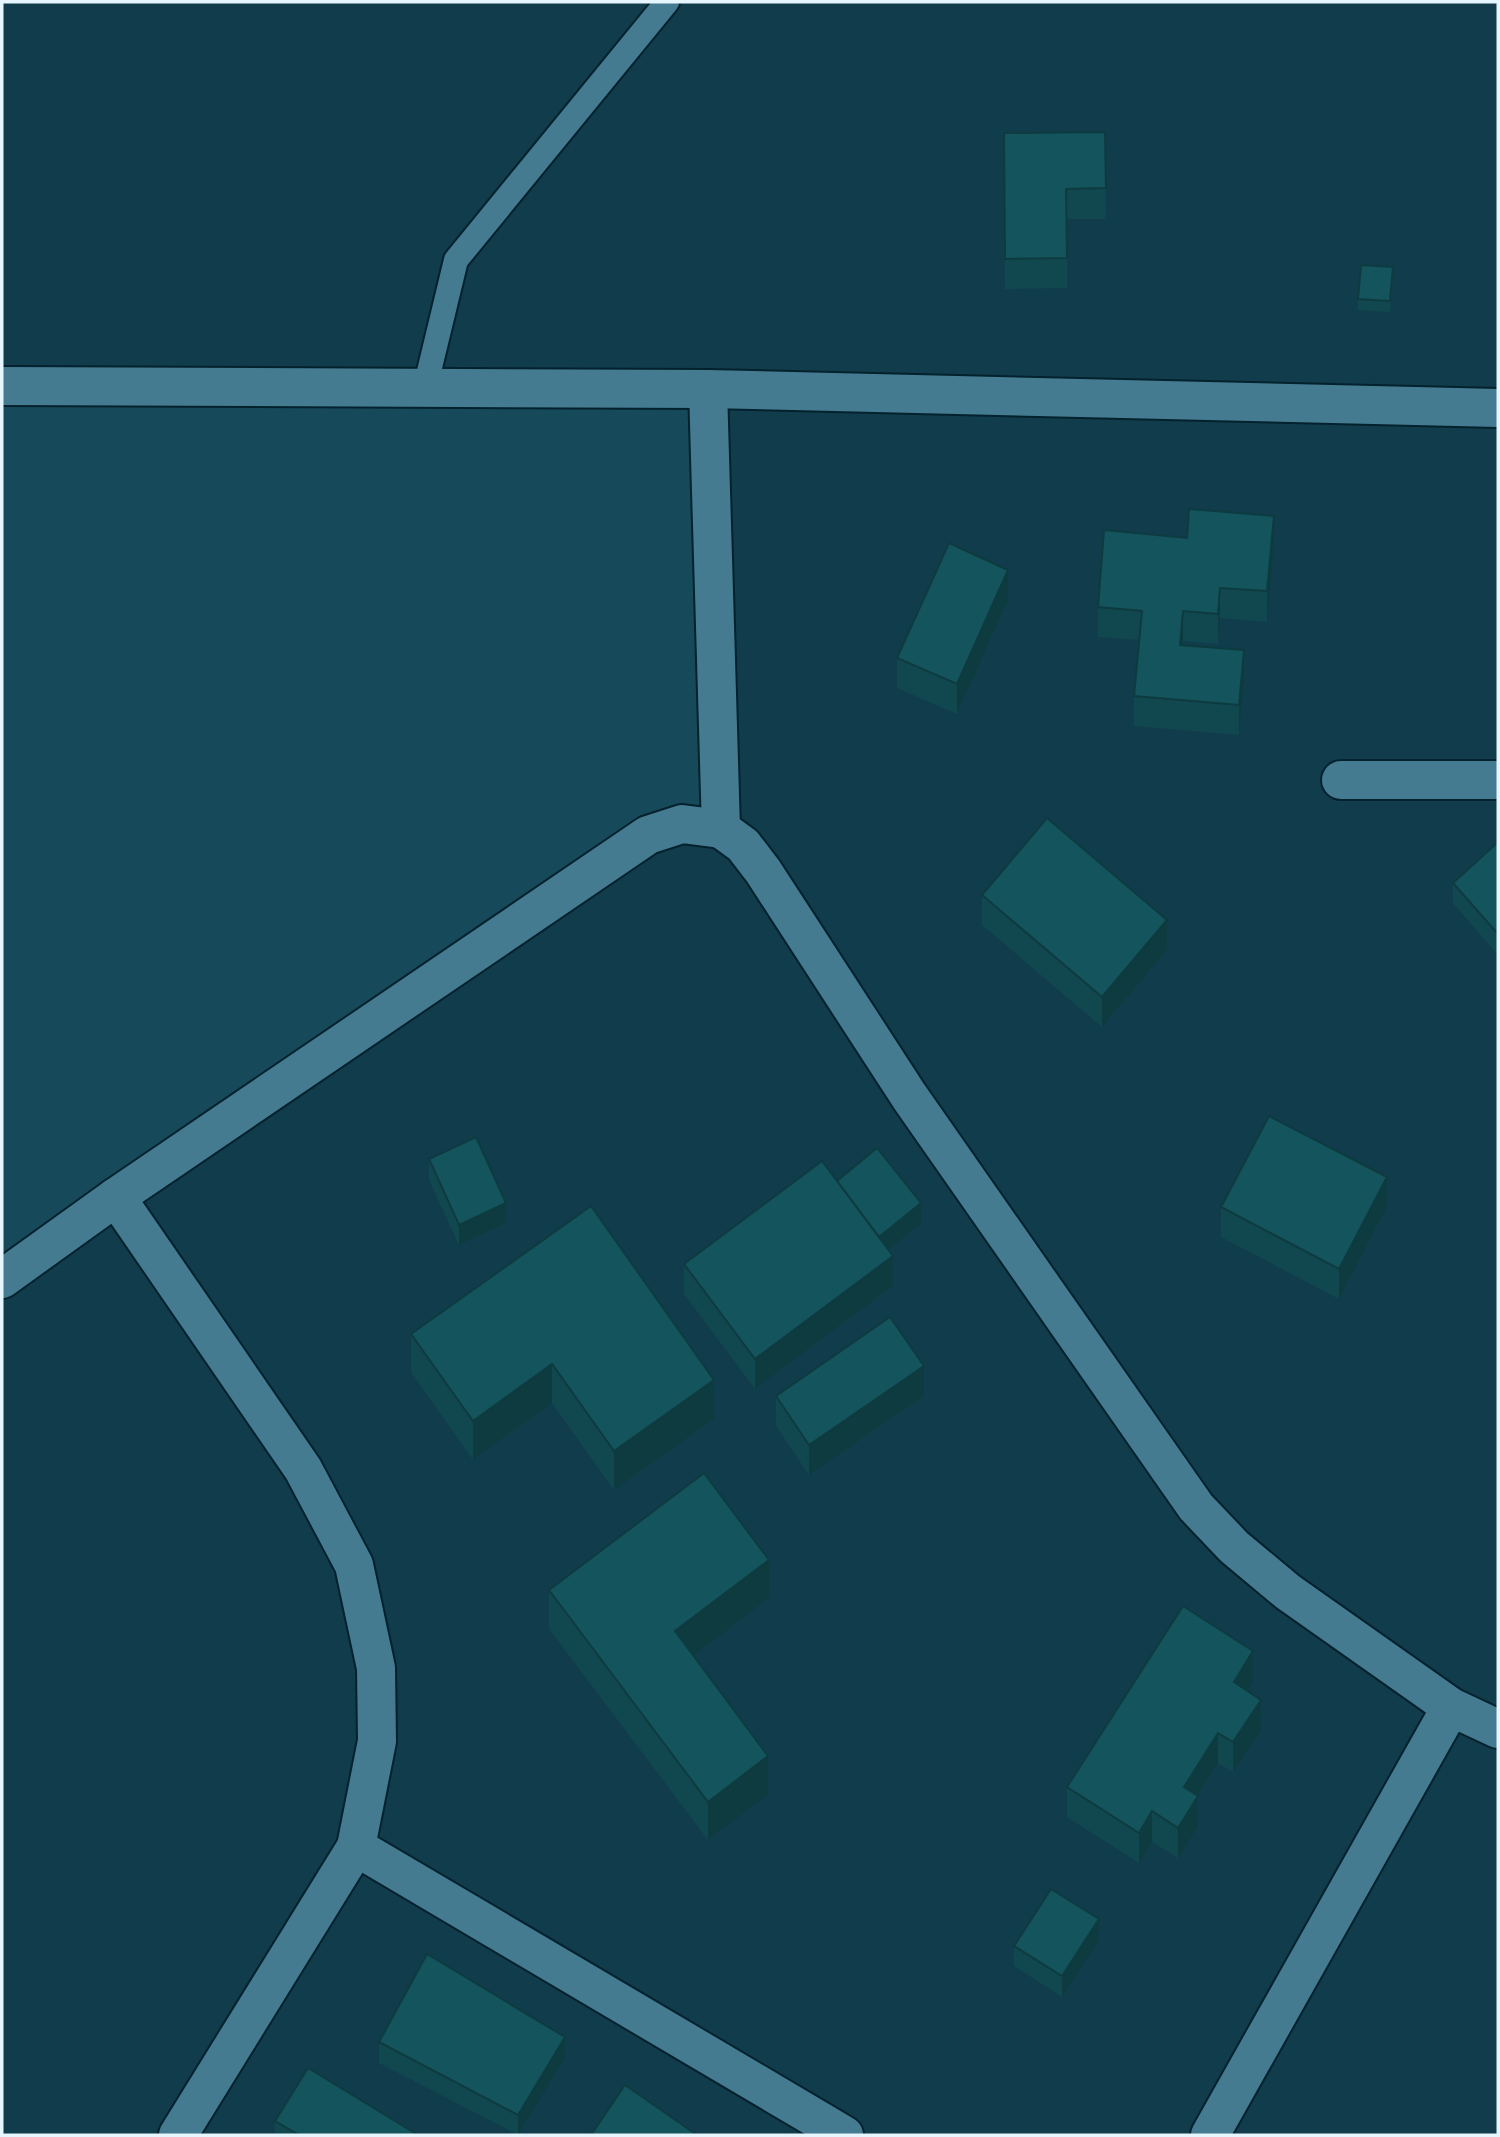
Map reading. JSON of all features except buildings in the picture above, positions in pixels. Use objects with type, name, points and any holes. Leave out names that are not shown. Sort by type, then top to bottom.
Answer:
[{"type":"street","points":[[2,386],[708,389],[1498,408]]},
{"type":"street","points":[[708,389],[721,830]]},
{"type":"street","points":[[1340,780],[1498,780]]},
{"type":"street","points":[[2,1279],[116,1197],[648,835],[682,824],[721,830],[743,845],[763,871],[917,1108],[1196,1507],[1234,1547],[1288,1592],[1451,1707],[1498,1729]]},
{"type":"street","points":[[116,1197],[303,1469],[354,1565],[376,1668],[377,1741],[356,1847],[178,2135]]},
{"type":"street","points":[[1210,2135],[1451,1707]]},
{"type":"street","points":[[356,1847],[829,2132]]},
{"type":"lane","points":[[425,388],[456,260],[667,2]]},
{"type":"shaded area","points":[[2,374],[708,389],[721,829],[682,824],[2,1279]]}]
